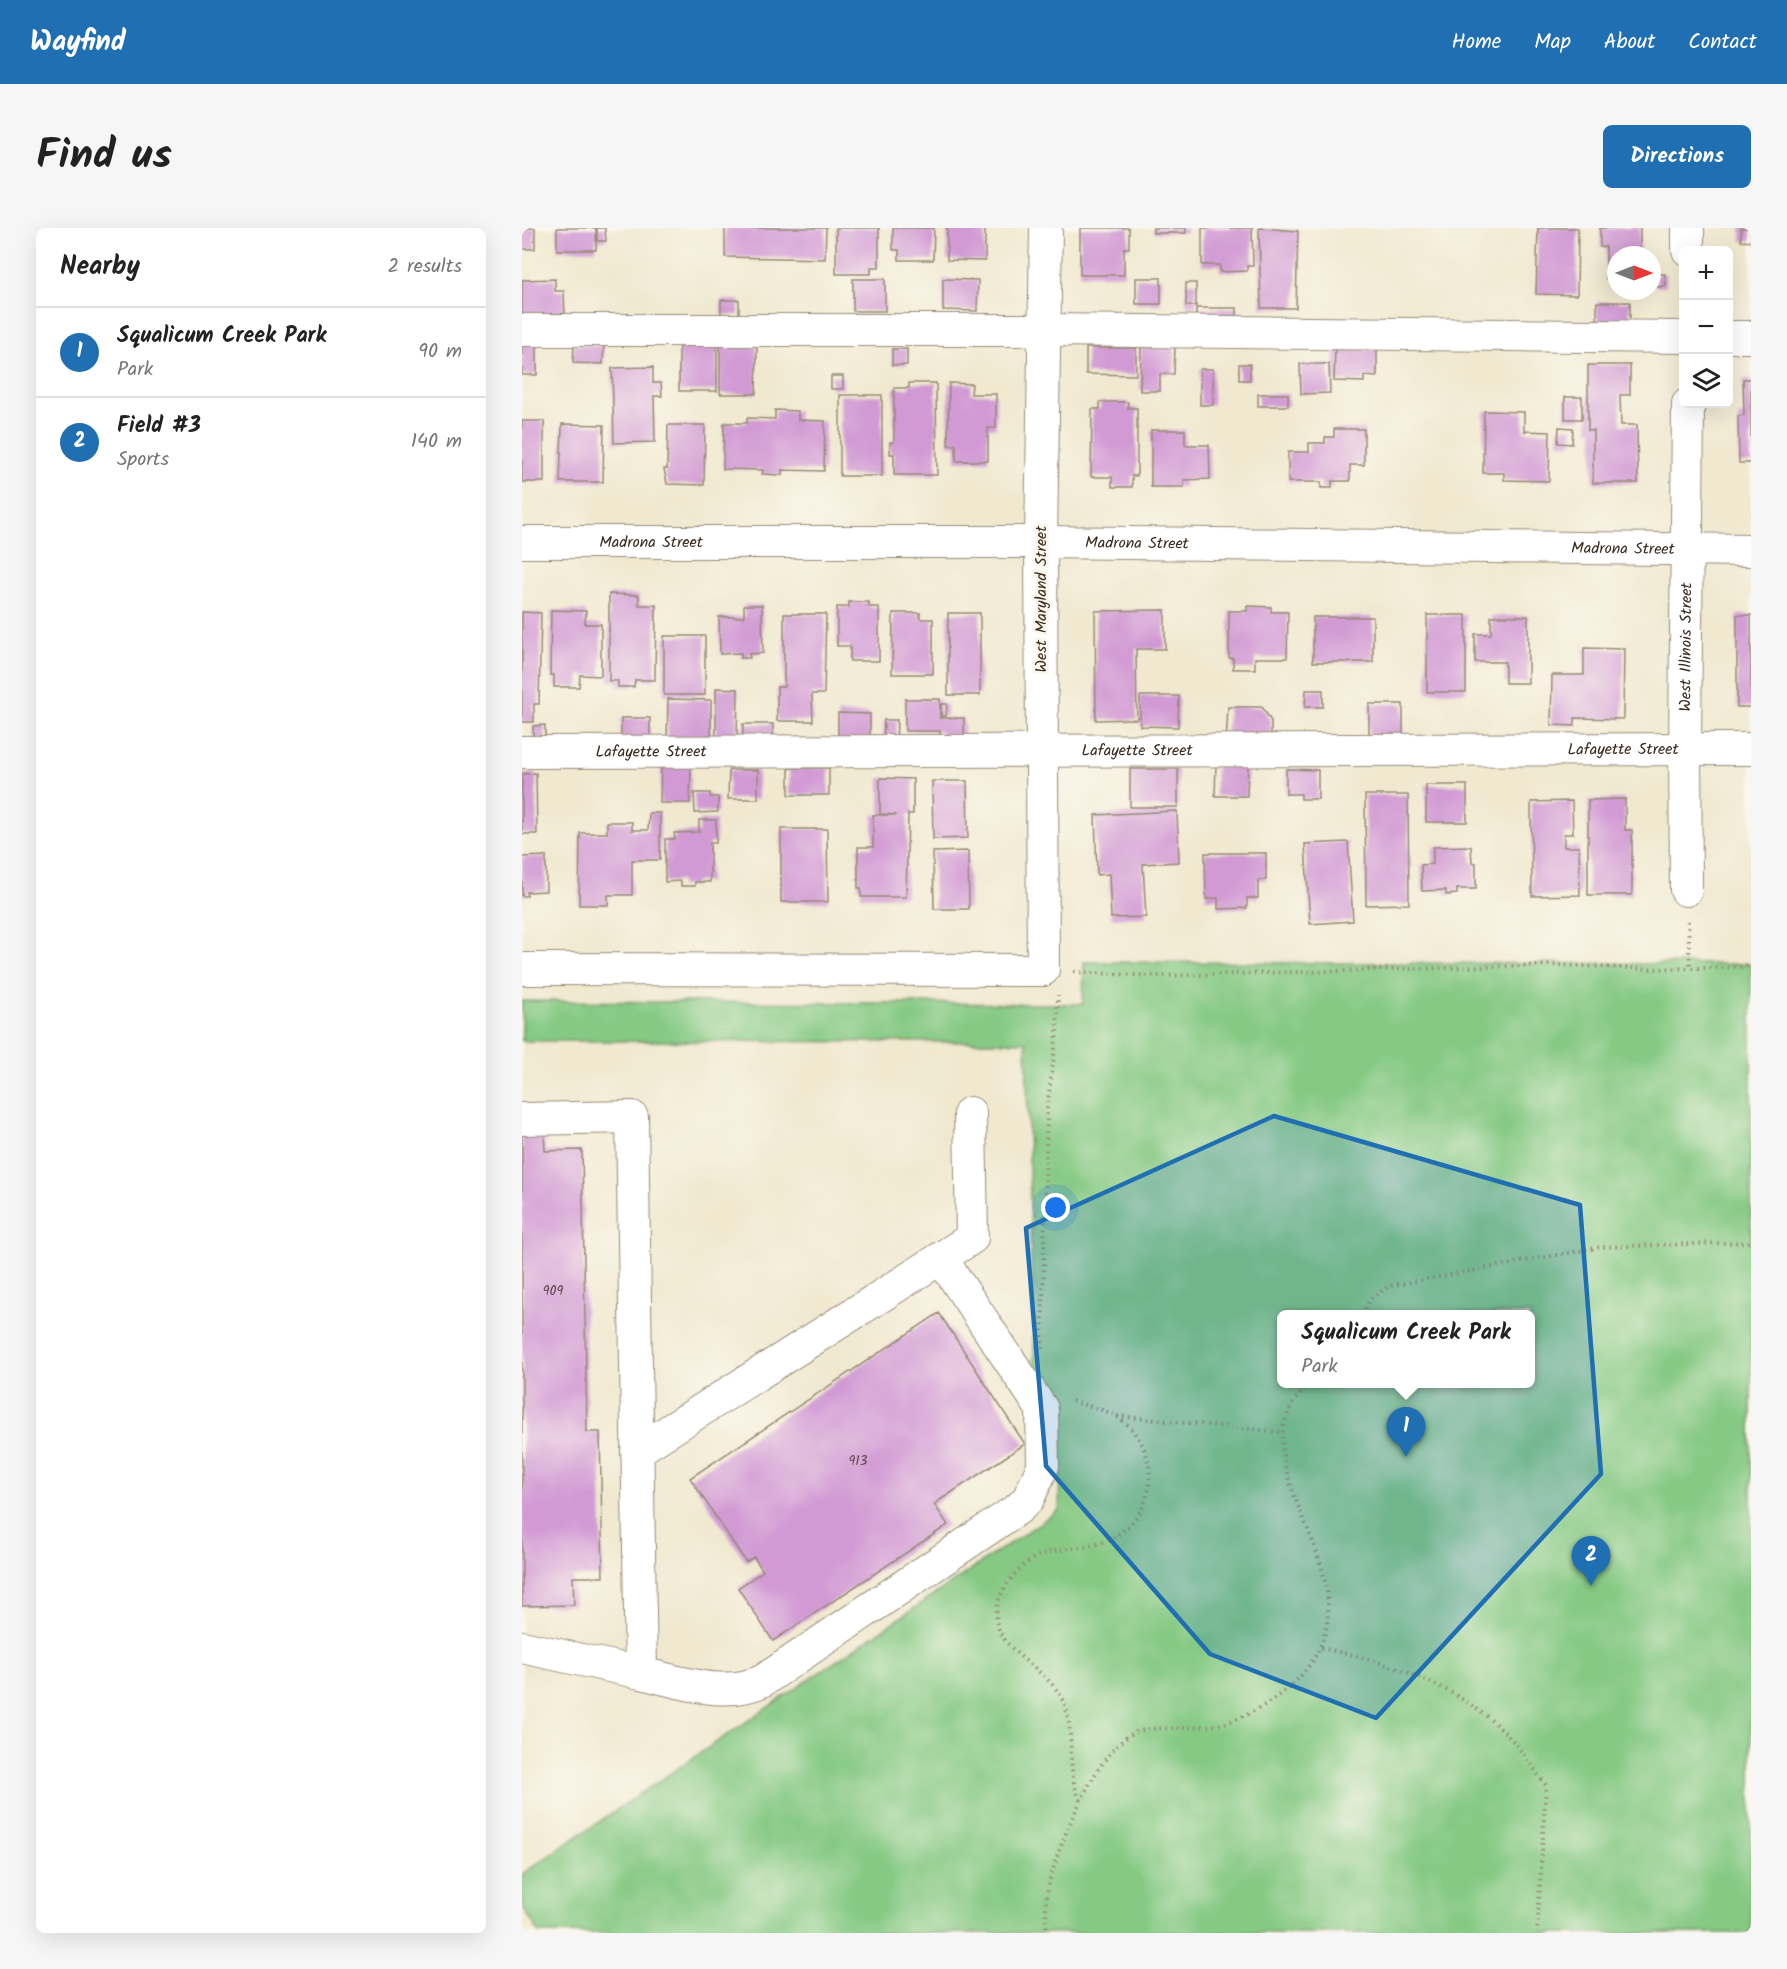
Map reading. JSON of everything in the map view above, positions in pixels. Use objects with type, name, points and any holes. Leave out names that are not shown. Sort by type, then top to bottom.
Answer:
[{"type":"street","name":"West Maryland Street","points":[[1043,970],[1040,749],[1046,228]]},
{"type":"street","points":[[1688,228],[1688,246]]},
{"type":"street","points":[[522,330],[1045,330],[1679,337]]},
{"type":"street","points":[[1733,337],[1751,336]]},
{"type":"street","name":"West Illinois Street","points":[[1686,890],[1684,749],[1689,550],[1688,408]]},
{"type":"street","name":"Madrona Street","points":[[522,542],[1041,542],[1751,550]]},
{"type":"street","name":"Lafayette Street","points":[[522,752],[1751,749]]},
{"type":"street","points":[[522,969],[1043,970]]},
{"type":"street","points":[[637,1452],[972,1238],[970,1113]]},
{"type":"street","points":[[522,1119],[632,1116],[641,1673]]},
{"type":"street","points":[[522,1647],[710,1688],[749,1688],[1009,1515],[1028,1499],[1043,1466],[1042,1408],[941,1258]]},
{"type":"path","points":[[1686,890],[1690,968]]},
{"type":"path","points":[[1043,970],[1157,976],[1552,965],[1690,968],[1739,967],[1751,964]]},
{"type":"path","points":[[1364,1310],[1370,1299],[1389,1286],[1601,1247],[1751,1242]]},
{"type":"path","points":[[1047,1933],[1047,1892],[1063,1839],[1091,1780],[1109,1757],[1132,1734],[1217,1725],[1256,1709],[1287,1689],[1308,1668],[1321,1648],[1327,1608],[1327,1588],[1312,1536],[1283,1463],[1281,1432],[1290,1405],[1305,1388]]},
{"type":"path","points":[[1116,1416],[1281,1432]]},
{"type":"path","points":[[1321,1648],[1365,1657],[1414,1675],[1461,1697],[1510,1738],[1546,1785],[1537,1933]]},
{"type":"highlighted area","points":[[1274,1116],[1580,1205],[1601,1474],[1376,1718],[1210,1654],[1046,1466],[1026,1228]]},
{"type":"green space","points":[[1084,962],[1751,964],[1751,1933],[539,1933],[522,1905],[522,1874],[1059,1510],[1061,1403],[1034,1363],[1026,1042],[522,1041],[522,1001],[1083,1004]]},
{"type":"building","points":[[522,228],[535,228],[535,249],[522,249]]},
{"type":"building","points":[[557,228],[596,228],[596,250],[557,250]]},
{"type":"building","points":[[597,228],[605,228],[606,241],[597,241]]},
{"type":"building","points":[[725,228],[826,228],[825,259],[725,257]]},
{"type":"building","points":[[836,228],[879,228],[879,267],[871,267],[871,274],[836,274]]},
{"type":"building","points":[[893,228],[934,228],[933,260],[899,260],[899,250],[893,250]]},
{"type":"building","points":[[947,228],[985,228],[985,261],[947,260]]},
{"type":"building","points":[[1080,228],[1129,228],[1129,248],[1124,248],[1124,275],[1080,275]]},
{"type":"building","points":[[1153,228],[1186,228],[1186,233],[1153,233]]},
{"type":"building","points":[[1202,228],[1252,228],[1253,266],[1247,266],[1247,271],[1220,272],[1220,265],[1202,265]]},
{"type":"building","points":[[1259,228],[1298,231],[1296,308],[1261,308]]},
{"type":"building","points":[[1538,228],[1578,228],[1577,295],[1536,294]]},
{"type":"building","points":[[1600,228],[1640,228],[1640,246],[1607,246],[1607,279],[1606,247],[1600,247]]},
{"type":"building","points":[[1741,228],[1751,228],[1751,241],[1741,241]]},
{"type":"building","points":[[1661,274],[1665,274],[1666,286],[1661,286]]},
{"type":"building","points":[[1136,278],[1161,278],[1161,304],[1136,304]]},
{"type":"building","points":[[555,279],[555,291],[564,291],[565,318],[522,319],[522,280]]},
{"type":"building","points":[[853,279],[885,279],[885,311],[853,311]]},
{"type":"building","points":[[943,279],[978,280],[977,311],[943,310]]},
{"type":"building","points":[[1186,283],[1196,283],[1196,306],[1186,306]]},
{"type":"building","points":[[721,300],[739,300],[739,315],[721,315]]},
{"type":"building","points":[[1597,302],[1630,302],[1630,325],[1597,326]]},
{"type":"building","points":[[1196,308],[1237,308],[1237,327],[1196,327]]},
{"type":"building","points":[[522,342],[537,342],[537,375],[522,375]]},
{"type":"building","points":[[574,345],[604,346],[603,364],[573,363]]},
{"type":"building","points":[[679,346],[717,346],[717,391],[679,391]]},
{"type":"building","points":[[720,346],[757,346],[756,394],[720,394]]},
{"type":"building","points":[[1141,347],[1175,347],[1174,374],[1160,374],[1160,391],[1140,391]]},
{"type":"building","points":[[1086,348],[1136,348],[1136,375],[1086,374]]},
{"type":"building","points":[[1335,348],[1377,349],[1377,377],[1364,376],[1364,382],[1334,381]]},
{"type":"building","points":[[892,349],[907,349],[907,365],[892,365]]},
{"type":"building","points":[[1239,364],[1250,364],[1250,380],[1239,380]]},
{"type":"building","points":[[1300,364],[1329,364],[1330,393],[1301,394]]},
{"type":"building","points":[[1588,365],[1630,365],[1630,395],[1620,395],[1621,425],[1637,425],[1638,483],[1593,483],[1593,430],[1588,430]]},
{"type":"building","points":[[653,367],[653,383],[661,383],[662,396],[654,396],[655,442],[614,443],[612,368]]},
{"type":"building","points":[[1200,369],[1213,369],[1213,405],[1200,405]]},
{"type":"building","points":[[831,376],[843,376],[843,389],[831,389]]},
{"type":"building","points":[[1743,379],[1751,379],[1751,463],[1739,463],[1738,416],[1744,415]]},
{"type":"building","points":[[909,383],[936,383],[937,475],[894,475],[894,454],[890,454],[890,442],[894,442],[894,388],[909,388]]},
{"type":"building","points":[[949,383],[972,384],[971,394],[996,394],[996,428],[988,428],[988,461],[956,461],[956,445],[948,445]]},
{"type":"building","points":[[1258,394],[1288,394],[1288,406],[1258,406]]},
{"type":"building","points":[[840,395],[882,395],[882,476],[840,476]]},
{"type":"building","points":[[1565,397],[1582,397],[1582,419],[1565,419]]},
{"type":"building","points":[[1100,402],[1128,402],[1128,408],[1137,408],[1137,476],[1132,476],[1132,487],[1112,487],[1112,477],[1091,477],[1092,409],[1100,409]]},
{"type":"building","points":[[775,410],[798,411],[798,420],[825,421],[824,471],[782,470],[782,475],[762,474],[763,470],[723,469],[724,423],[747,423],[747,418],[775,419]]},
{"type":"building","points":[[1484,411],[1524,412],[1524,431],[1550,432],[1549,481],[1504,480],[1504,473],[1483,473]]},
{"type":"building","points":[[522,421],[544,421],[544,482],[522,482]]},
{"type":"building","points":[[562,424],[604,425],[603,482],[560,482]]},
{"type":"building","points":[[668,425],[705,425],[704,485],[667,484],[664,469],[667,469]]},
{"type":"building","points":[[1559,427],[1573,428],[1572,444],[1558,443]]},
{"type":"building","points":[[1334,429],[1364,429],[1364,465],[1350,465],[1350,481],[1332,481],[1332,488],[1321,488],[1321,482],[1288,482],[1288,452],[1309,452],[1309,443],[1325,443],[1325,437],[1334,437]]},
{"type":"building","points":[[1151,430],[1185,430],[1185,445],[1209,445],[1210,479],[1184,480],[1184,487],[1151,487]]},
{"type":"building","points":[[609,594],[639,595],[639,605],[656,605],[655,680],[635,680],[634,687],[618,687],[618,681],[609,681]]},
{"type":"building","points":[[849,602],[869,602],[869,607],[879,607],[879,661],[850,661],[850,646],[837,646],[837,607],[849,607]]},
{"type":"building","points":[[744,605],[762,605],[763,653],[749,654],[750,658],[741,658],[741,653],[720,654],[719,617],[744,617]]},
{"type":"building","points":[[1247,606],[1271,607],[1271,612],[1288,612],[1287,658],[1255,658],[1255,669],[1233,669],[1233,658],[1229,658],[1229,611],[1247,611]]},
{"type":"building","points":[[551,610],[586,611],[585,624],[601,624],[601,676],[580,675],[579,687],[554,687],[554,675],[550,675]]},
{"type":"building","points":[[1165,610],[1165,649],[1136,649],[1137,719],[1096,720],[1095,611]]},
{"type":"building","points":[[522,612],[541,613],[539,704],[534,704],[534,722],[522,722]]},
{"type":"building","points":[[893,613],[920,613],[920,619],[933,619],[933,674],[892,674]]},
{"type":"building","points":[[948,613],[980,613],[980,695],[948,695]]},
{"type":"building","points":[[784,614],[826,614],[824,694],[812,694],[813,721],[777,721],[777,687],[784,687]]},
{"type":"building","points":[[1427,615],[1466,615],[1466,692],[1427,692]]},
{"type":"building","points":[[1737,615],[1751,615],[1751,707],[1737,707]]},
{"type":"building","points":[[1491,616],[1528,616],[1528,683],[1505,683],[1505,662],[1475,662],[1475,634],[1491,634]]},
{"type":"building","points":[[1313,617],[1373,617],[1373,662],[1313,662]]},
{"type":"building","points":[[664,636],[705,636],[705,695],[664,695]]},
{"type":"building","points":[[1584,648],[1624,649],[1623,719],[1575,718],[1575,726],[1551,725],[1552,675],[1584,675]]},
{"type":"building","points":[[716,688],[738,689],[737,742],[716,742]]},
{"type":"building","points":[[1306,690],[1323,690],[1323,707],[1305,707]]},
{"type":"building","points":[[1140,696],[1179,696],[1178,727],[1140,726]]},
{"type":"building","points":[[668,699],[711,700],[711,739],[667,739]]},
{"type":"building","points":[[905,699],[940,699],[940,718],[964,718],[964,739],[940,739],[940,731],[905,731]]},
{"type":"building","points":[[941,704],[947,704],[946,716],[941,716]]},
{"type":"building","points":[[1369,704],[1403,704],[1403,743],[1369,743]]},
{"type":"building","points":[[1228,707],[1262,707],[1271,721],[1271,743],[1226,744]]},
{"type":"building","points":[[838,713],[870,714],[870,745],[838,745]]},
{"type":"building","points":[[621,718],[650,718],[650,742],[621,742]]},
{"type":"building","points":[[884,720],[897,720],[896,746],[883,745]]},
{"type":"building","points":[[743,724],[773,724],[773,744],[743,744]]},
{"type":"building","points":[[545,725],[545,739],[533,739],[533,726]]},
{"type":"building","points":[[1216,763],[1248,764],[1247,796],[1215,796]]},
{"type":"building","points":[[661,766],[691,766],[690,803],[660,803]]},
{"type":"building","points":[[789,768],[829,768],[829,795],[789,795]]},
{"type":"building","points":[[1130,769],[1178,769],[1178,807],[1130,807]]},
{"type":"building","points":[[1286,769],[1318,770],[1318,799],[1301,799],[1301,794],[1286,794]]},
{"type":"building","points":[[729,770],[758,770],[758,799],[728,799]]},
{"type":"building","points":[[536,773],[537,834],[522,834],[522,774]]},
{"type":"building","points":[[880,778],[913,779],[913,814],[908,814],[906,897],[861,897],[861,888],[858,888],[858,847],[873,847],[873,815],[897,815],[880,814]]},
{"type":"building","points":[[932,781],[967,781],[968,838],[933,839]]},
{"type":"building","points":[[1426,785],[1467,785],[1467,822],[1426,822]]},
{"type":"building","points":[[694,793],[710,793],[710,797],[718,797],[718,812],[695,813]]},
{"type":"building","points":[[1365,795],[1408,795],[1409,904],[1366,905]]},
{"type":"building","points":[[1625,799],[1625,830],[1632,830],[1632,895],[1588,895],[1588,800]]},
{"type":"building","points":[[1572,801],[1573,834],[1564,834],[1564,847],[1579,847],[1580,895],[1532,896],[1531,802]]},
{"type":"building","points":[[1177,811],[1179,862],[1143,864],[1146,917],[1111,918],[1109,874],[1097,875],[1095,815]]},
{"type":"building","points":[[649,813],[660,813],[660,860],[632,860],[632,895],[608,895],[608,905],[579,905],[580,833],[607,833],[607,822],[632,822],[632,830],[648,830]]},
{"type":"building","points":[[699,820],[716,820],[716,843],[710,843],[710,882],[695,882],[695,886],[681,886],[681,881],[665,882],[665,839],[675,839],[674,833],[699,832]]},
{"type":"building","points":[[781,829],[827,829],[828,902],[781,902]]},
{"type":"building","points":[[1348,842],[1353,921],[1310,924],[1305,844]]},
{"type":"building","points":[[1471,846],[1472,863],[1476,863],[1476,889],[1457,889],[1457,894],[1446,895],[1446,890],[1422,891],[1421,865],[1433,864],[1433,847]]},
{"type":"building","points":[[968,851],[969,909],[934,909],[933,852]]},
{"type":"building","points":[[1205,853],[1266,853],[1266,880],[1258,880],[1258,898],[1247,898],[1247,908],[1218,909],[1218,898],[1206,899]]},
{"type":"building","points":[[546,856],[546,891],[527,892],[527,896],[522,896],[522,857]]},
{"type":"building","points":[[544,1132],[545,1151],[582,1150],[587,1432],[600,1432],[603,1577],[573,1577],[574,1605],[522,1606],[522,1133]]},
{"type":"building","points":[[939,1313],[1025,1444],[934,1504],[948,1525],[773,1641],[738,1588],[763,1571],[754,1557],[746,1562],[690,1478]]},
{"type":"place","name":"Squalicum Creek Park","points":[[1406,1457]]},
{"type":"place","name":"Field #3","points":[[1591,1586]]}]
